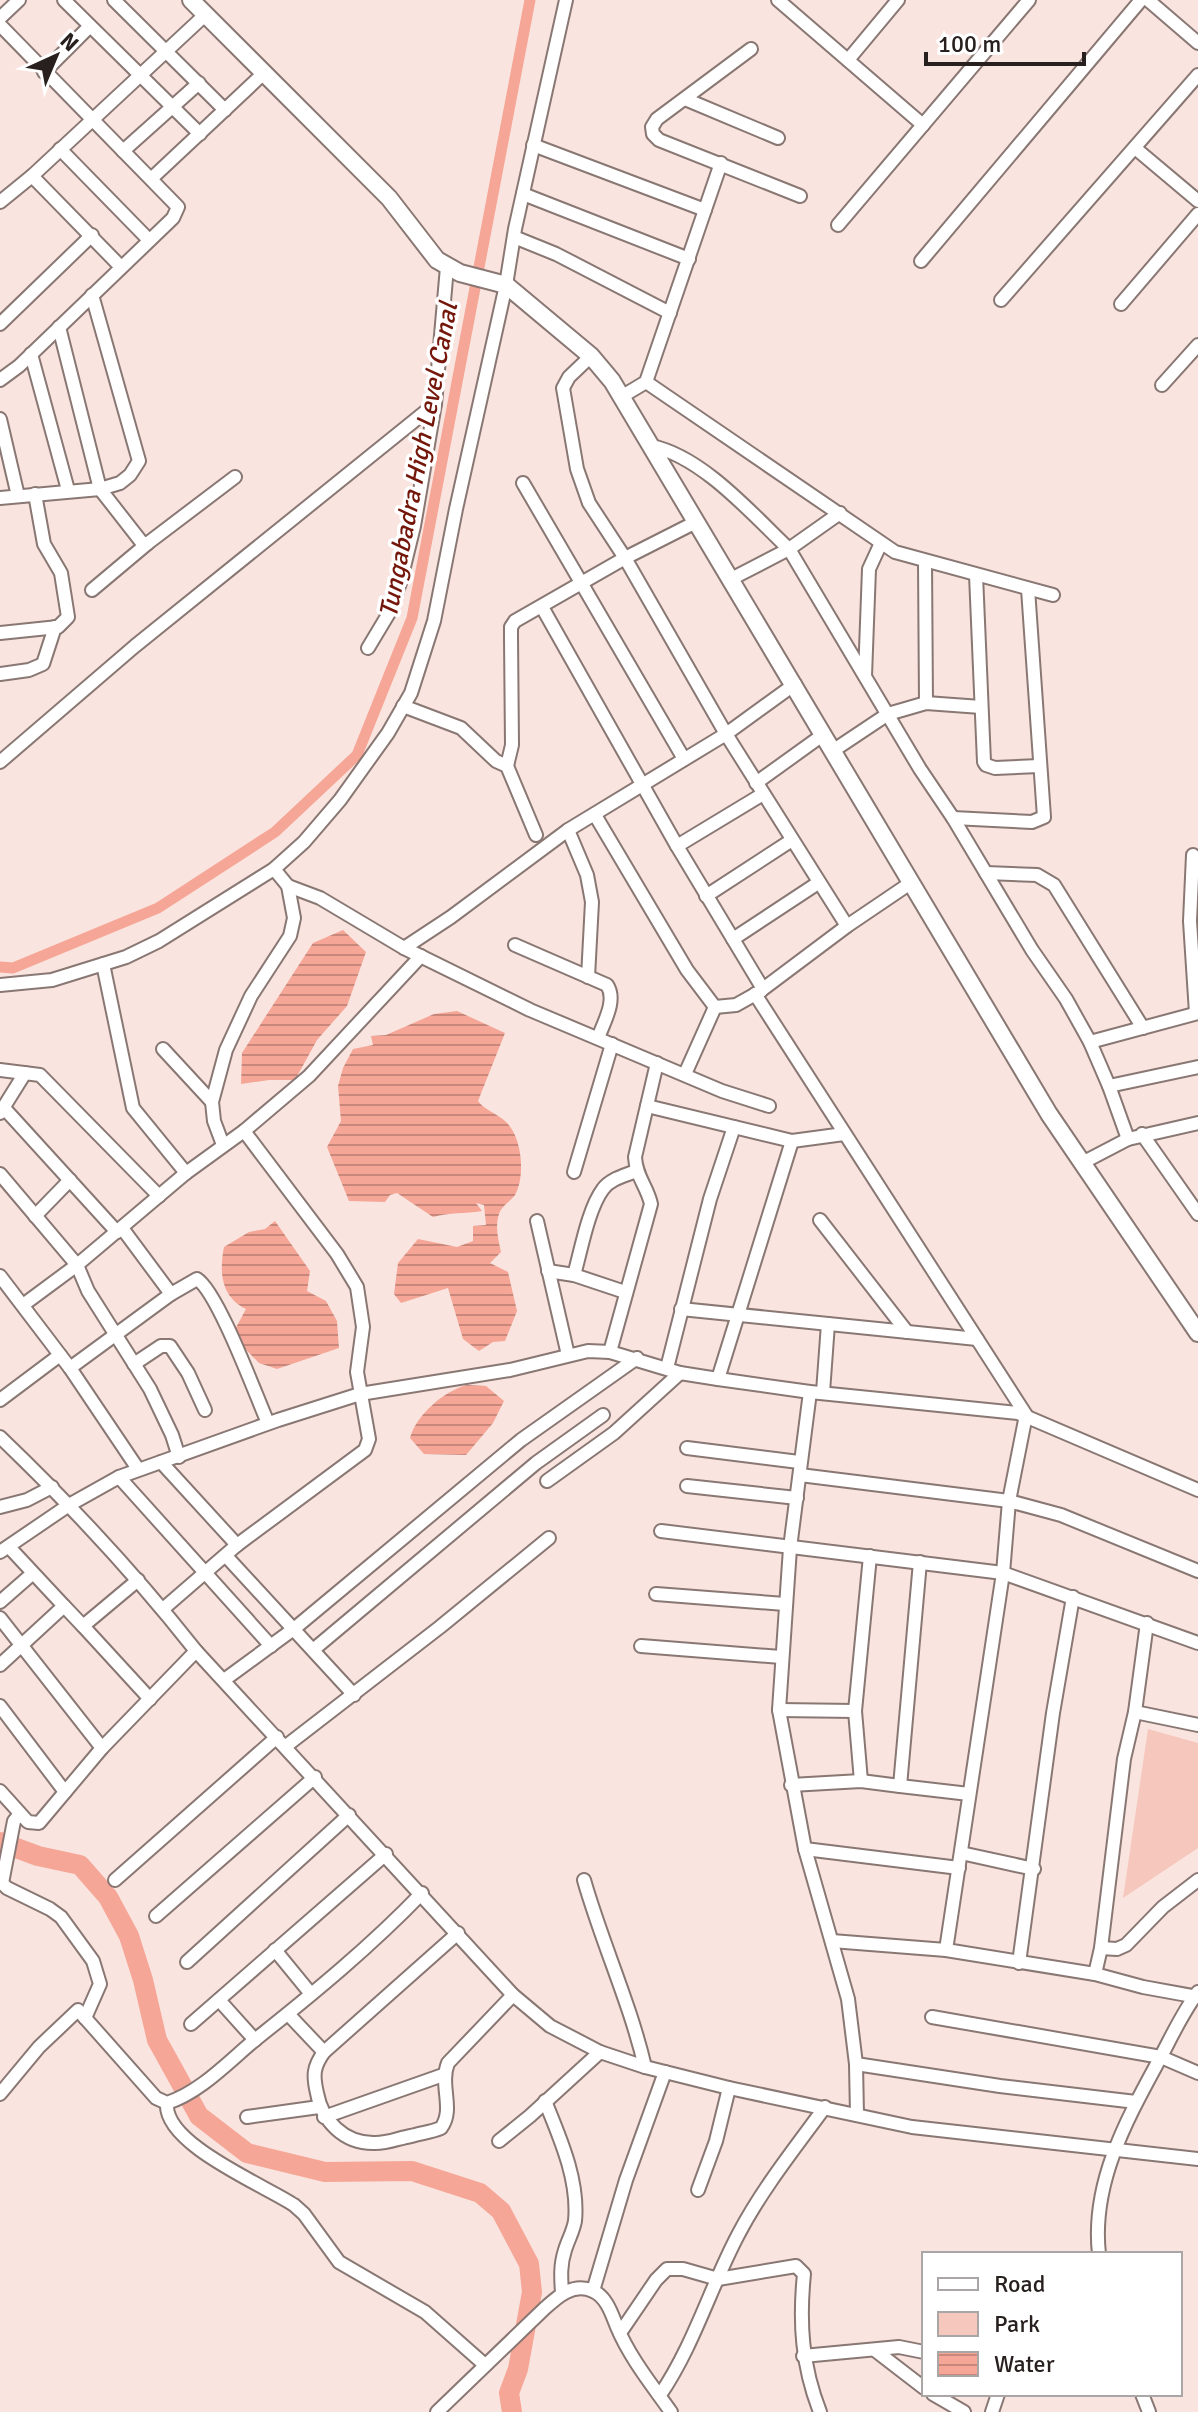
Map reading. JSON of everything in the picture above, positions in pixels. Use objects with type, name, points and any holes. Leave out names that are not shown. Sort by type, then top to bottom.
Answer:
[{"type":"main road","points":[[191,0],[389,198],[431,253],[454,270],[502,284],[591,356],[621,397],[795,684],[1049,1114],[1198,1333]]},
{"type":"street","points":[[0,18],[19,0]]},
{"type":"street","points":[[64,0],[200,134]]},
{"type":"street","points":[[114,0],[225,110]]},
{"type":"street","points":[[0,985],[52,980],[126,957],[159,941],[274,869],[304,842],[340,800],[388,733],[411,693],[434,621],[502,284],[566,0]]},
{"type":"street","points":[[778,0],[923,125]]},
{"type":"street","points":[[848,60],[898,0]]},
{"type":"street","points":[[838,225],[1029,0]]},
{"type":"street","points":[[921,261],[1141,0]]},
{"type":"street","points":[[1148,0],[1198,43]]},
{"type":"street","points":[[0,202],[205,15]]},
{"type":"street","points":[[0,25],[178,207],[173,218],[0,380]]},
{"type":"street","points":[[44,72],[90,26]]},
{"type":"street","points":[[751,49],[657,119],[652,127],[653,134],[659,140],[800,196]]},
{"type":"street","points":[[151,179],[265,72]]},
{"type":"street","points":[[1001,300],[1198,75]]},
{"type":"street","points":[[123,151],[199,83]]},
{"type":"street","points":[[685,99],[778,138]]},
{"type":"street","points":[[533,145],[705,210]]},
{"type":"street","points":[[1135,148],[1198,201]]},
{"type":"street","points":[[60,149],[149,240]]},
{"type":"street","points":[[621,397],[646,382],[721,163]]},
{"type":"street","points":[[32,176],[121,267]]},
{"type":"street","points":[[523,194],[689,259]]},
{"type":"street","points":[[1121,304],[1198,214]]},
{"type":"street","points":[[0,324],[92,235]]},
{"type":"street","points":[[514,237],[556,254],[670,313]]},
{"type":"street","points":[[368,648],[389,613],[414,526],[454,270]]},
{"type":"street","points":[[0,498],[100,489],[120,483],[139,461],[92,295]]},
{"type":"street","points":[[59,327],[100,489],[143,544],[148,543]]},
{"type":"street","points":[[1162,385],[1198,345]]},
{"type":"street","points":[[31,354],[68,490]]},
{"type":"street","points":[[591,356],[569,377],[563,388],[577,469],[589,503],[625,558],[726,734],[847,926]]},
{"type":"street","points":[[646,382],[895,552],[1053,595]]},
{"type":"street","points":[[0,762],[135,646],[435,404]]},
{"type":"street","points":[[0,419],[3,448],[18,496]]},
{"type":"street","points":[[651,446],[669,450],[705,474],[789,549],[920,769],[1032,950],[1066,999],[1090,1042],[1128,1139]]},
{"type":"street","points":[[92,590],[235,477]]},
{"type":"street","points":[[523,483],[684,759]]},
{"type":"street","points":[[0,633],[55,627],[66,621],[61,573],[44,544],[35,494]]},
{"type":"street","points":[[731,579],[789,549],[840,513]]},
{"type":"street","points":[[536,835],[507,766],[512,745],[511,627],[515,621],[625,558],[696,522]]},
{"type":"street","points":[[865,676],[869,569],[881,543]]},
{"type":"street","points":[[925,562],[926,703]]},
{"type":"street","points":[[976,575],[986,765],[995,768],[1039,766]]},
{"type":"street","points":[[953,818],[1039,821],[1044,817],[1046,810],[1039,766],[1028,589]]},
{"type":"street","points":[[542,607],[733,939],[759,992],[844,1134],[992,1358],[1026,1415],[1009,1501],[1003,1573],[946,1950]]},
{"type":"street","points":[[0,674],[29,670],[43,664],[55,627]]},
{"type":"street","points":[[404,948],[568,830],[726,734],[795,684]]},
{"type":"street","points":[[834,750],[888,714],[926,703],[981,707]]},
{"type":"street","points":[[403,706],[461,728],[496,761],[507,766]]},
{"type":"street","points":[[677,846],[760,788],[824,734]]},
{"type":"street","points":[[595,815],[687,970],[715,1007]]},
{"type":"street","points":[[568,830],[587,875],[592,902],[588,977]]},
{"type":"street","points":[[706,896],[792,840]]},
{"type":"street","points":[[1090,1042],[1197,1013],[1191,970],[1195,892],[1193,855]]},
{"type":"street","points":[[223,1145],[214,1121],[212,1102],[226,1050],[251,996],[290,936],[294,918],[288,886],[274,869]]},
{"type":"street","points":[[986,873],[1037,875],[1054,885],[1143,1028]]},
{"type":"street","points":[[715,1007],[736,1005],[759,992],[912,882]]},
{"type":"street","points":[[733,939],[818,883]]},
{"type":"street","points":[[288,886],[320,898],[404,948],[530,1010],[722,1091],[769,1106]]},
{"type":"street","points":[[515,945],[607,985],[612,994],[598,1038]]},
{"type":"street","points":[[23,1305],[77,1265],[186,1173],[244,1131],[309,1076],[421,956]]},
{"type":"street","points":[[103,964],[133,1108],[186,1173]]},
{"type":"street","points":[[685,1074],[715,1007]]},
{"type":"street","points":[[574,1172],[612,1044]]},
{"type":"street","points":[[163,1049],[212,1102]]},
{"type":"street","points":[[610,1352],[651,1204],[636,1171],[635,1157],[657,1063]]},
{"type":"street","points":[[1109,1086],[1198,1067]]},
{"type":"street","points":[[0,1070],[40,1075],[159,1196]]},
{"type":"street","points":[[25,1073],[2,1110],[119,1230],[171,1294]]},
{"type":"street","points":[[647,1106],[792,1141],[844,1134]]},
{"type":"street","points":[[1082,1163],[1142,1134],[1196,1126]]},
{"type":"street","points":[[547,1481],[614,1433],[674,1371],[681,1309],[710,1199],[734,1127]]},
{"type":"street","points":[[163,1609],[237,1545],[365,1450],[369,1439],[357,1372],[363,1327],[357,1287],[337,1254],[244,1131]]},
{"type":"street","points":[[1142,1134],[1198,1214]]},
{"type":"street","points":[[718,1379],[792,1141]]},
{"type":"street","points":[[574,1275],[595,1204],[603,1189],[613,1180],[636,1171]]},
{"type":"street","points":[[0,1174],[77,1265],[88,1291],[159,1408],[179,1457]]},
{"type":"street","points":[[35,1216],[70,1180]]},
{"type":"street","points":[[820,1220],[907,1332]]},
{"type":"street","points":[[537,1221],[568,1355]]},
{"type":"street","points":[[548,1271],[574,1275],[625,1292]]},
{"type":"street","points":[[0,1276],[70,1368],[138,1469]]},
{"type":"street","points":[[70,1368],[171,1294],[197,1279],[204,1283],[268,1423]]},
{"type":"street","points":[[681,1309],[977,1339]]},
{"type":"street","points":[[828,1324],[800,1469],[785,1604],[779,1710],[805,1849],[848,1999],[856,2064],[857,2115]]},
{"type":"street","points":[[134,1364],[161,1346],[170,1346],[188,1373],[205,1410]]},
{"type":"street","points":[[150,1699],[64,1606],[4,1550],[69,1505],[119,1477],[268,1423],[360,1394],[510,1370],[588,1351],[610,1352],[674,1371],[718,1379],[1026,1415],[1198,1490]]},
{"type":"street","points":[[0,1400],[60,1355]]},
{"type":"street","points":[[224,1680],[295,1628],[521,1440],[637,1358]]},
{"type":"street","points":[[313,1650],[536,1463],[603,1415]]},
{"type":"street","points":[[0,1437],[52,1487],[138,1580],[196,1651],[513,1995],[550,2026],[600,2052],[645,2067],[912,2127],[1198,2159]]},
{"type":"street","points":[[687,1448],[1009,1501],[1074,1519],[1198,1571]]},
{"type":"street","points":[[161,1462],[237,1545]]},
{"type":"street","points":[[119,1477],[271,1646]]},
{"type":"street","points":[[687,1486],[797,1498]]},
{"type":"street","points":[[0,1507],[27,1500],[52,1487]]},
{"type":"street","points":[[661,1531],[1003,1573],[1198,1643]]},
{"type":"street","points":[[115,1880],[281,1741],[354,1695],[549,1538]]},
{"type":"street","points":[[226,1556],[354,1695]]},
{"type":"street","points":[[861,1781],[855,1711],[870,1556]]},
{"type":"street","points":[[900,1786],[920,1562]]},
{"type":"street","points":[[0,1602],[32,1574]]},
{"type":"street","points":[[83,1626],[138,1580]]},
{"type":"street","points":[[656,1594],[785,1604]]},
{"type":"street","points":[[1019,1963],[1053,1713],[1073,1597]]},
{"type":"street","points":[[0,1665],[64,1606]]},
{"type":"street","points":[[0,1618],[102,1748]]},
{"type":"street","points":[[1095,1974],[1101,1948],[1124,1759],[1135,1712],[1147,1623]]},
{"type":"street","points":[[641,1646],[781,1657]]},
{"type":"street","points":[[0,1791],[16,1818],[39,1823],[102,1748],[196,1651]]},
{"type":"street","points":[[0,1706],[65,1792]]},
{"type":"street","points":[[779,1710],[855,1711]]},
{"type":"street","points":[[1135,1712],[1198,1725]]},
{"type":"street","points":[[156,1916],[315,1777]]},
{"type":"street","points":[[791,1785],[861,1781],[969,1794]]},
{"type":"street","points":[[187,1962],[349,1815]]},
{"type":"street","points":[[16,1818],[3,1876],[4,1886],[56,1912],[93,1961],[100,1984],[85,2018]]},
{"type":"street","points":[[805,1849],[959,1868]]},
{"type":"street","points":[[961,1853],[1034,1869]]},
{"type":"street","points":[[191,2024],[386,1854]]},
{"type":"street","points":[[584,1880],[636,2030],[645,2067]]},
{"type":"street","points":[[1101,1948],[1117,1949],[1126,1945],[1155,1914],[1198,1880]]},
{"type":"street","points":[[422,1893],[288,2014],[204,2082],[171,2102],[167,2110],[175,2126],[201,2151],[294,2205],[339,2262],[425,2312],[485,2365]]},
{"type":"street","points":[[458,1933],[324,2052],[313,2070],[322,2112],[337,2129],[354,2140],[373,2143],[441,2128],[448,2115],[443,2075],[453,2056],[513,1995]]},
{"type":"street","points":[[832,1941],[946,1950],[1095,1974],[1143,1987],[1197,1995],[1136,2102],[1114,2151],[1098,2215],[1099,2252]]},
{"type":"street","points":[[275,1950],[311,1994]]},
{"type":"street","points":[[219,2000],[255,2040]]},
{"type":"street","points":[[0,2094],[39,2047],[78,2010],[156,2098],[171,2102]]},
{"type":"street","points":[[288,2014],[324,2052]]},
{"type":"street","points":[[932,2017],[1161,2057],[1198,2073]]},
{"type":"street","points":[[499,2141],[600,2052]]},
{"type":"street","points":[[856,2064],[1000,2086],[1136,2102]]},
{"type":"street","points":[[593,2291],[626,2180],[665,2072]]},
{"type":"street","points":[[247,2117],[322,2112],[443,2075]]},
{"type":"street","points":[[698,2190],[716,2141],[729,2088]]},
{"type":"street","points":[[545,2101],[566,2156],[575,2204],[573,2232],[560,2272],[562,2293]]},
{"type":"street","points":[[660,2395],[699,2325],[739,2233],[825,2107]]},
{"type":"street","points":[[620,2333],[667,2269],[683,2269],[718,2279],[790,2265],[802,2268],[803,2356],[820,2412]]},
{"type":"street","points":[[437,2412],[544,2309],[562,2293],[575,2289],[593,2291],[603,2298],[620,2333],[671,2412]]},
{"type":"street","points":[[803,2356],[899,2347],[922,2352]]},
{"type":"street","points":[[876,2351],[922,2386]]},
{"type":"street","points":[[936,2396],[964,2412]]},
{"type":"green space","points":[[1148,1729],[1198,1743],[1198,1848],[1123,1898]]},
{"type":"water","points":[[343,930],[366,952],[347,1006],[317,1040],[295,1080],[241,1084],[242,1053],[313,943]]},
{"type":"water","points":[[457,1011],[505,1033],[478,1101],[511,1128],[521,1161],[518,1188],[499,1214],[497,1233],[501,1252],[490,1263],[508,1272],[517,1311],[505,1341],[493,1342],[479,1351],[463,1339],[448,1288],[401,1303],[394,1294],[398,1263],[418,1239],[457,1247],[473,1241],[473,1226],[486,1225],[484,1205],[476,1203],[482,1211],[433,1217],[397,1193],[390,1195],[385,1202],[349,1201],[327,1147],[341,1121],[338,1086],[353,1049],[373,1045],[371,1036],[386,1035],[434,1014]]},
{"type":"water","points":[[275,1221],[310,1271],[307,1291],[326,1301],[337,1321],[339,1348],[277,1369],[259,1363],[232,1335],[246,1309],[231,1298],[222,1274],[224,1247],[249,1232],[265,1229]]},
{"type":"water","points":[[467,1385],[486,1386],[504,1401],[493,1423],[466,1455],[424,1454],[410,1438],[413,1429],[440,1398]]},
{"type":"waterway","name":"Tungabadra High Level Canal","points":[[0,967],[13,968],[158,908],[275,832],[357,755],[412,618],[530,0]]},
{"type":"waterway","points":[[0,1842],[38,1856],[80,1865],[108,1897],[129,1936],[157,2040],[199,2116],[247,2153],[325,2172],[412,2171],[480,2193],[501,2211],[529,2264],[532,2292],[518,2369],[509,2393],[512,2412]]}]
